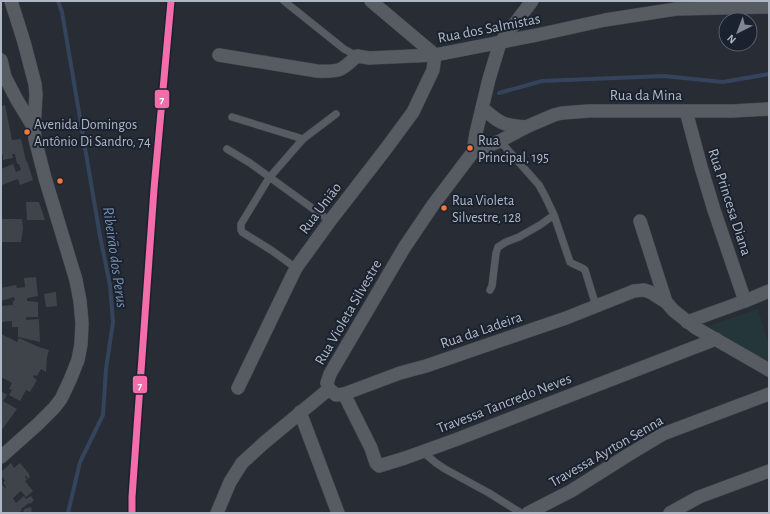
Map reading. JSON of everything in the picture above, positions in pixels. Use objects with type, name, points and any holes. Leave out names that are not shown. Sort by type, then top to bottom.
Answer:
[{"type":"street","points":[[1,456],[38,424],[61,399],[78,360],[81,344],[82,323],[76,280],[38,151],[34,128],[36,94],[35,84],[11,1]]},
{"type":"street","points":[[371,1],[435,55]]},
{"type":"street","points":[[500,42],[527,3]]},
{"type":"street","name":"Rua dos Salmistas","points":[[357,56],[369,58],[435,55],[672,5],[769,7]]},
{"type":"street","name":"Rua Violeta Silvestre","points":[[217,513],[230,482],[242,463],[300,412],[329,389],[328,383],[330,374],[404,248],[473,150],[489,79],[500,42]]},
{"type":"street","points":[[219,55],[317,71],[333,72],[346,66],[357,56]]},
{"type":"street","name":"Rua União","points":[[238,388],[296,268],[413,112],[433,70],[435,55]]},
{"type":"street","points":[[1,60],[5,76],[17,100],[34,128]]},
{"type":"street","points":[[482,108],[504,124],[526,127]]},
{"type":"street","name":"Rua da Mina","points":[[473,150],[500,141],[526,127],[562,113],[589,111],[732,111],[769,108]]},
{"type":"street","name":"Rua Princesa Diana","points":[[686,111],[710,196],[745,301]]},
{"type":"street","points":[[640,221],[666,302],[687,322],[769,370]]},
{"type":"street","name":"Rua da Ladeira","points":[[344,394],[566,318],[634,291],[644,290],[650,292],[666,302]]},
{"type":"street","points":[[687,322],[769,291]]},
{"type":"street","name":"Travessa Tancredo Neves","points":[[344,394],[371,448],[377,465],[382,466],[423,452],[716,339]]},
{"type":"street","points":[[329,389],[336,395],[344,394]]},
{"type":"street","name":"Travessa Ayrton Senna","points":[[528,513],[571,491],[664,434],[769,394]]},
{"type":"street","points":[[300,412],[338,513]]},
{"type":"street","points":[[670,513],[699,497],[769,471]]},
{"type":"lane","points":[[284,1],[344,49],[357,56]]},
{"type":"lane","points":[[296,268],[245,234],[241,230],[242,224],[269,178],[303,139],[336,114]]},
{"type":"lane","points":[[232,117],[303,139]]},
{"type":"lane","points":[[500,141],[539,185],[554,215],[570,262],[582,267],[585,270],[596,306]]},
{"type":"lane","points":[[227,149],[250,163],[330,221]]},
{"type":"lane","points":[[490,290],[492,286],[496,252],[498,247],[501,244],[540,225],[554,215]]},
{"type":"lane","points":[[423,452],[445,469],[521,513]]},
{"type":"shaded area","points":[[758,309],[769,345],[769,363],[708,326]]},
{"type":"building","points":[[5,105],[12,140],[21,139],[26,161],[33,180],[20,185],[18,179],[2,185],[1,183],[1,169],[13,164],[16,172],[21,170],[19,164],[17,164],[15,154],[12,154],[13,158],[3,160],[3,155],[1,155],[1,106]]},
{"type":"building","points":[[26,202],[39,202],[45,220],[27,220]]},
{"type":"building","points":[[1,219],[22,219],[23,228],[21,242],[1,242]]},
{"type":"building","points":[[36,277],[38,296],[27,298],[27,301],[38,302],[38,317],[26,317],[26,320],[39,319],[40,342],[18,337],[18,327],[12,327],[12,321],[1,322],[1,306],[13,305],[13,301],[15,300],[14,297],[1,301],[1,288],[16,285],[17,288],[25,287],[24,278]]},
{"type":"building","points":[[56,292],[57,306],[46,307],[44,294]]},
{"type":"building","points":[[1,334],[17,342],[19,338],[49,350],[46,372],[41,369],[37,376],[34,375],[33,377],[37,380],[30,392],[26,390],[20,401],[9,395],[12,390],[9,389],[12,383],[1,377]]},
{"type":"building","points":[[1,391],[7,395],[3,401],[17,409],[1,431]]},
{"type":"building","points":[[11,463],[14,468],[20,463],[29,474],[30,477],[28,479],[26,476],[25,477],[27,480],[25,481],[33,491],[26,497],[21,491],[13,498],[16,503],[24,496],[26,499],[31,496],[34,500],[21,509],[22,510],[19,513],[1,513],[1,483],[5,488],[6,487],[3,483],[5,481],[1,475],[1,472]]},
{"type":"building","points":[[29,507],[32,509],[30,513],[25,513],[23,511],[26,508],[27,509]]},
{"type":"waterway","name":"Ribeirão dos Perus","points":[[58,1],[62,12],[100,236],[110,285],[113,322],[106,369],[103,415],[80,462],[68,513]]},
{"type":"waterway","points":[[499,93],[542,81],[664,76],[723,82],[769,74]]},
{"type":"transit line","name":"7","points":[[132,513],[154,189],[171,1]]},
{"type":"place","name":"Avenida Domingos Antônio Di Sandro, 74","points":[[27,132]]},
{"type":"place","name":"Rua Principal, 195","points":[[470,148]]},
{"type":"place","name":"Rua Violeta Silvestre, 128","points":[[444,208]]}]
